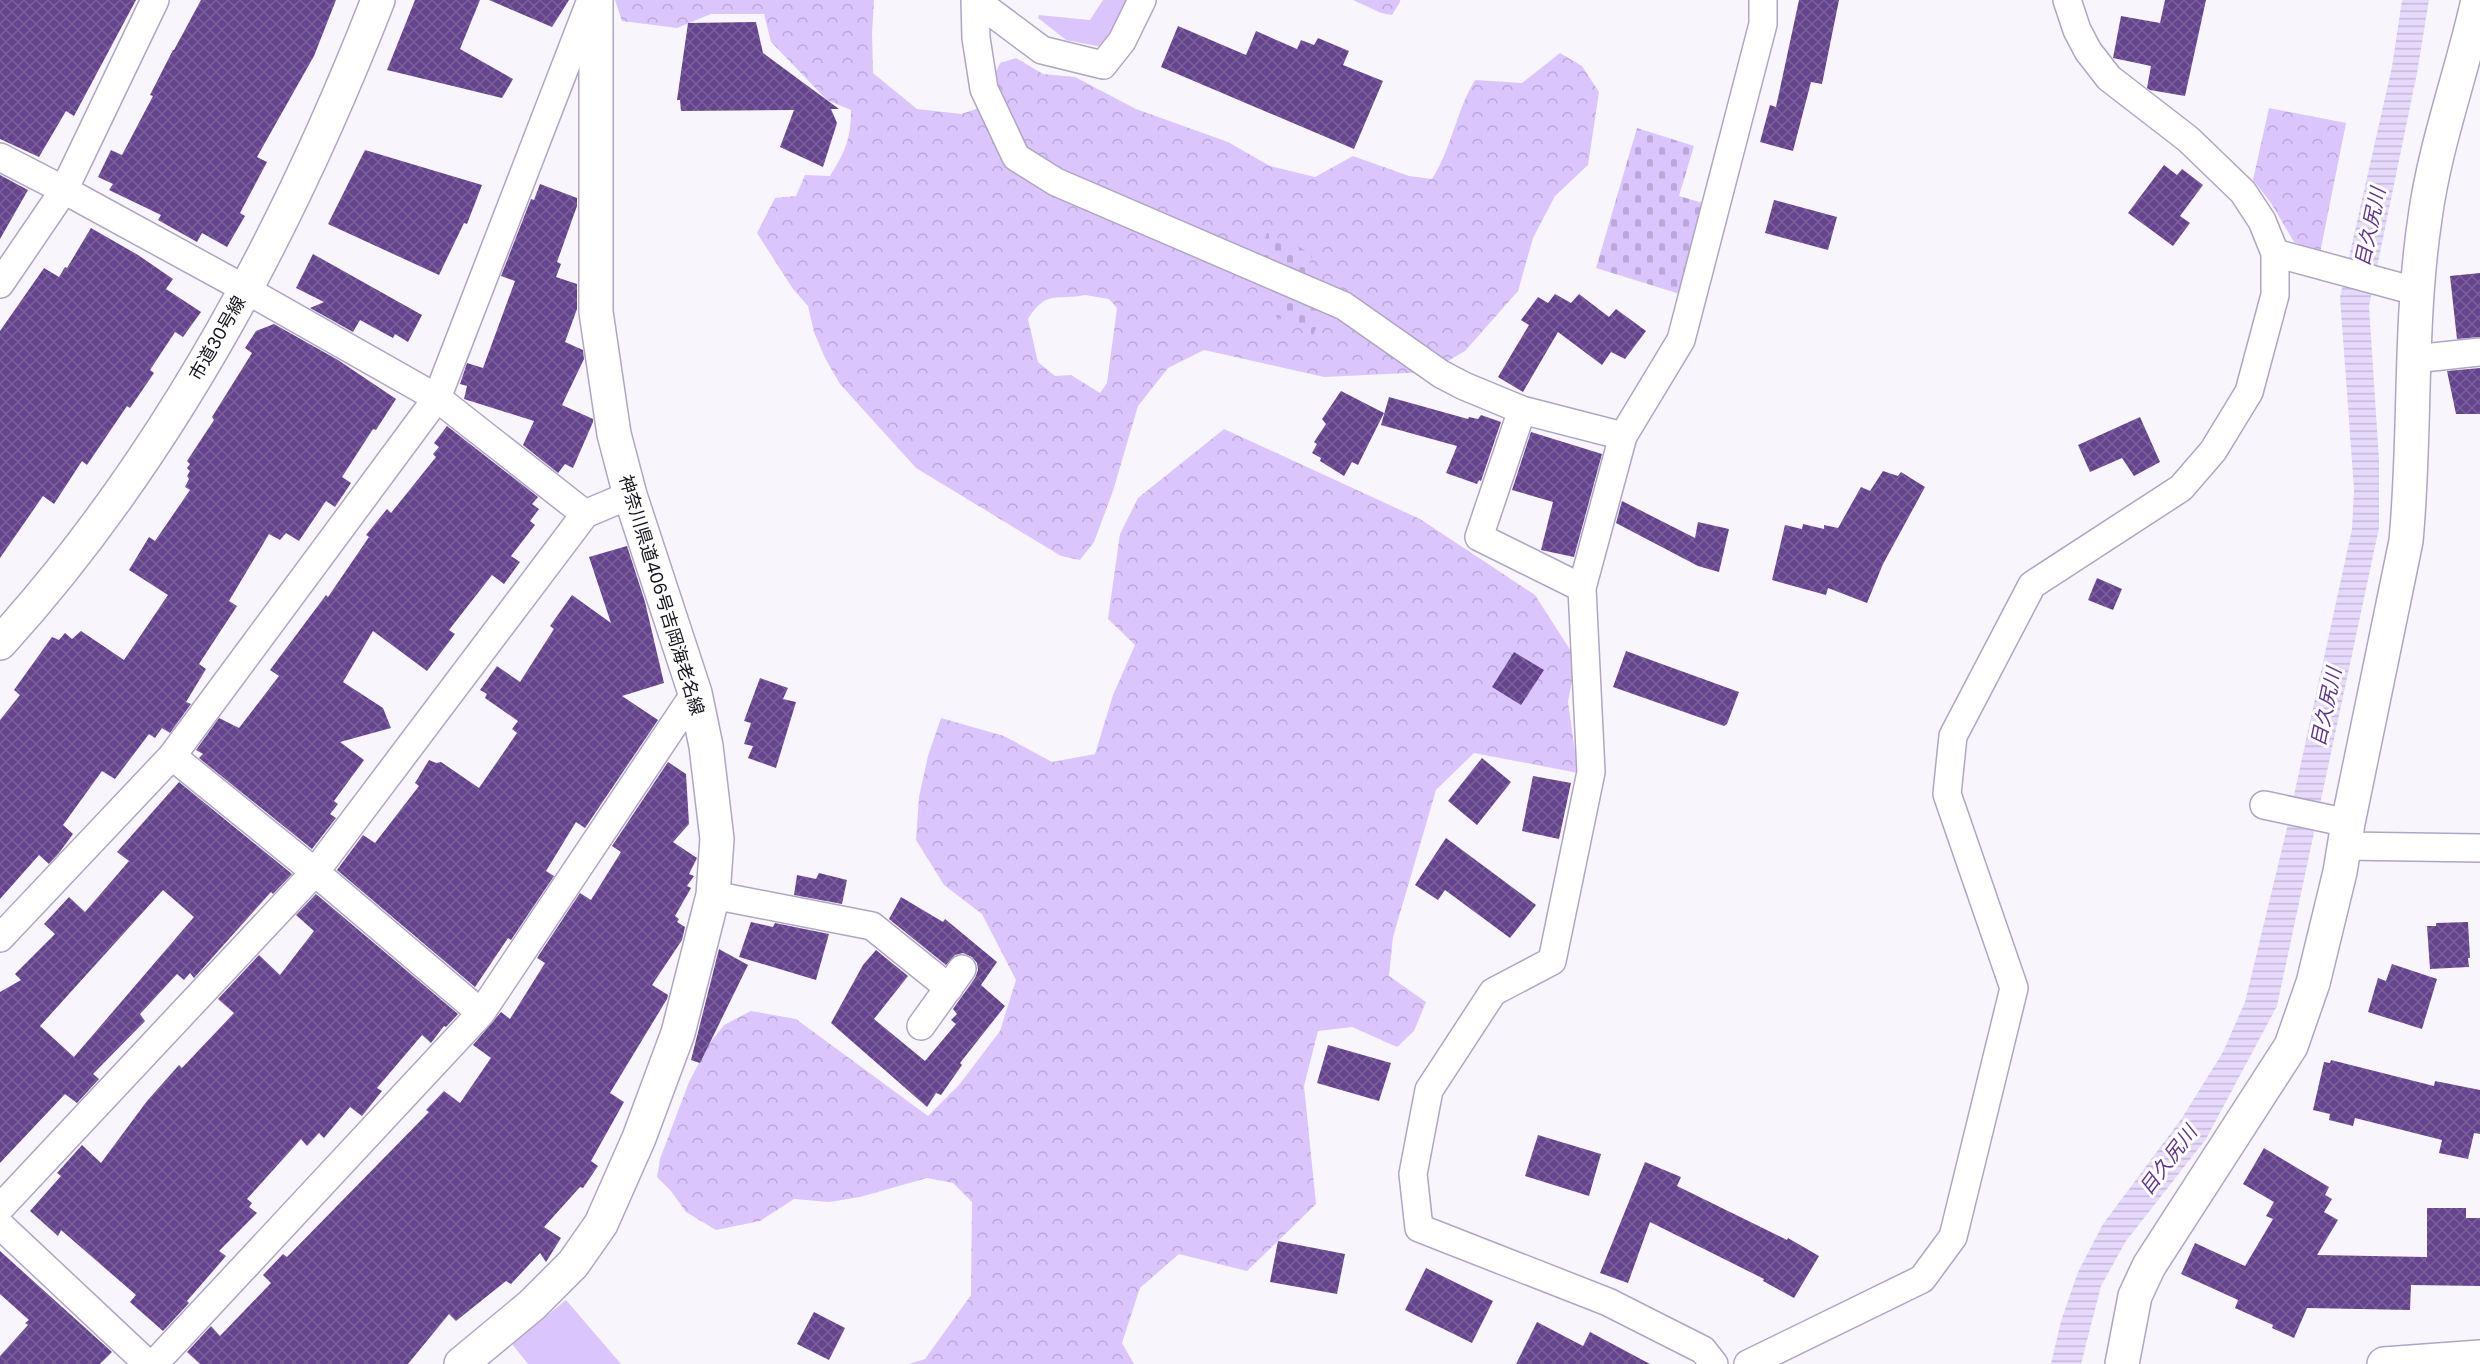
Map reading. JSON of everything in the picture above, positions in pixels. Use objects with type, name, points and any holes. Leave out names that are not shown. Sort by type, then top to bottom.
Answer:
[{"type":"street","points":[[0,284],[64,190],[155,0]]},
{"type":"street","name":"市道30号線","points":[[0,643],[64,567],[123,488],[173,413],[246,290],[324,130],[378,0]]},
{"type":"street","points":[[0,938],[172,756],[437,398],[591,0]]},
{"type":"street","name":"神奈川県道406号吉岡海老名線","points":[[461,1364],[532,1305],[573,1264],[600,1224],[639,1138],[678,1033],[713,895],[717,839],[706,746],[694,693],[630,495],[614,434],[596,312],[596,0]]},
{"type":"street","points":[[975,0],[1042,50],[1103,65],[1122,41],[1142,0]]},
{"type":"street","points":[[975,0],[976,38],[984,89],[1016,157],[1056,182],[1344,306],[1441,374],[1464,386],[1522,410],[1623,436]]},
{"type":"street","points":[[1714,1364],[1703,1350],[1608,1302],[1419,1228],[1413,1174],[1429,1090],[1492,992],[1552,962],[1591,772],[1582,588],[1623,436],[1681,340],[1763,24],[1763,0]]},
{"type":"street","points":[[1748,1364],[1922,1279],[1953,1238],[2014,988],[1947,794],[1953,736],[2032,585],[2181,488],[2213,451],[2249,392],[2274,295],[2276,253],[2262,221],[2243,192],[2188,139],[2109,78],[2088,51],[2077,30],[2067,0]]},
{"type":"street","points":[[2122,1364],[2135,1296],[2149,1266],[2291,1046],[2313,983],[2341,830],[2406,542],[2410,494],[2414,359],[2404,288],[2425,215],[2447,118],[2478,0]]},
{"type":"street","points":[[0,157],[246,290],[437,398],[585,514]]},
{"type":"street","points":[[2276,253],[2404,288]]},
{"type":"street","points":[[2414,359],[2480,352]]},
{"type":"street","points":[[1522,410],[1479,537],[1582,588]]},
{"type":"street","points":[[0,1208],[315,872],[585,514],[630,495]]},
{"type":"street","points":[[0,1225],[141,1361],[481,1012],[694,693]]},
{"type":"street","points":[[172,756],[315,872],[481,1012]]},
{"type":"street","points":[[2269,807],[2341,830],[2480,848]]},
{"type":"street","points":[[713,895],[872,926],[955,979],[921,1026]]},
{"type":"street","points":[[2384,1364],[2480,1357]]},
{"type":"green space","points":[[615,0],[874,0],[873,73],[917,109],[961,114],[979,108],[1000,63],[1016,58],[1043,74],[1075,77],[1136,109],[1228,142],[1270,166],[1315,177],[1353,156],[1409,176],[1432,179],[1475,80],[1522,83],[1560,53],[1582,66],[1599,92],[1588,165],[1555,196],[1533,238],[1518,291],[1465,351],[1429,372],[1324,377],[1204,350],[1168,368],[1138,406],[1113,491],[1094,542],[1080,560],[1061,556],[916,468],[840,384],[814,332],[808,306],[793,289],[757,233],[775,198],[796,196],[805,175],[830,176],[846,145],[851,110],[827,100],[771,42],[764,14],[711,14],[677,28],[622,21]],"holes":[[[1085,295],[1109,299],[1117,308],[1107,383],[1100,393],[1071,375],[1055,376],[1038,362],[1028,319],[1041,303],[1052,298]]]},
{"type":"green space","points":[[1103,0],[1131,0],[1117,37],[1102,47],[1066,40],[1038,18],[1039,15],[1090,20]]},
{"type":"green space","points":[[1353,0],[1400,0],[1400,2],[1392,15],[1381,13]]},
{"type":"green space","points":[[2269,108],[2346,123],[2320,253],[2294,242],[2271,203],[2253,180]]},
{"type":"green space","points":[[1637,128],[1694,146],[1679,196],[1710,205],[1683,295],[1596,268]]},
{"type":"green space","points":[[1267,233],[1313,254],[1297,294],[1325,309],[1313,335],[1275,316],[1285,287],[1253,272]]},
{"type":"green space","points":[[1224,429],[1420,519],[1535,595],[1576,659],[1568,702],[1578,773],[1474,753],[1436,790],[1393,937],[1389,976],[1426,1002],[1414,1031],[1397,1047],[1352,1027],[1318,1031],[1304,1086],[1316,1204],[1247,1271],[1179,1254],[1140,1288],[1122,1343],[1134,1364],[909,1364],[925,1359],[971,1295],[972,1202],[953,1183],[927,1178],[860,1197],[829,1202],[794,1199],[760,1221],[716,1230],[686,1212],[671,1191],[657,1177],[660,1159],[689,1082],[709,1044],[724,1025],[751,1011],[796,1019],[928,1116],[959,1085],[1000,1031],[1016,980],[982,914],[944,885],[916,840],[919,797],[928,756],[941,718],[1004,736],[1052,762],[1095,754],[1113,695],[1135,645],[1108,619],[1120,534],[1138,498]]},
{"type":"green space","points":[[566,1300],[621,1364],[528,1364],[512,1344]]},
{"type":"water","name":"目久尻川","points":[[2402,0],[2429,0],[2417,73],[2369,306],[2379,460],[2379,528],[2277,1006],[2206,1139],[2126,1241],[2101,1286],[2081,1364],[2051,1364],[2061,1321],[2078,1272],[2103,1224],[2182,1118],[2223,1052],[2245,1002],[2286,832],[2352,529],[2354,489],[2340,297],[2392,67]]},
{"type":"building","points":[[0,0],[136,0],[74,116],[66,111],[39,157],[0,139]]},
{"type":"building","points":[[201,0],[336,0],[314,56],[257,157],[267,162],[240,213],[245,216],[227,247],[202,233],[197,242],[158,220],[161,215],[109,190],[113,184],[98,177],[111,150],[122,155],[153,96],[150,95]]},
{"type":"building","points":[[415,0],[480,0],[460,49],[513,79],[502,98],[387,70]]},
{"type":"building","points":[[489,0],[569,0],[552,27]]},
{"type":"building","points":[[1799,0],[1839,0],[1822,84],[1811,82],[1793,151],[1760,142],[1770,105],[1776,107]]},
{"type":"building","points":[[2165,0],[2206,0],[2185,96],[2150,90],[2147,88],[2151,66],[2113,58],[2121,16],[2160,23]]},
{"type":"building","points":[[756,22],[763,53],[839,109],[831,109],[837,123],[823,167],[780,147],[794,110],[681,111],[680,100],[677,100],[688,23]]},
{"type":"building","points":[[1178,26],[1246,55],[1256,31],[1297,49],[1301,40],[1314,45],[1318,38],[1349,51],[1343,65],[1383,81],[1354,149],[1161,67]]},
{"type":"building","points":[[365,150],[482,185],[467,224],[464,223],[439,275],[328,224]]},
{"type":"building","points":[[2164,165],[2177,175],[2182,169],[2203,185],[2180,216],[2190,223],[2173,246],[2128,213]]},
{"type":"building","points":[[0,175],[28,190],[0,239]]},
{"type":"building","points":[[540,184],[577,198],[577,206],[557,262],[561,264],[556,277],[577,284],[577,309],[565,342],[583,350],[584,359],[562,405],[593,419],[573,468],[565,464],[558,473],[523,445],[534,421],[464,399],[467,386],[460,384],[467,363],[483,368],[515,281],[501,276],[531,199],[534,200]]},
{"type":"building","points":[[1774,200],[1837,217],[1828,250],[1765,233]]},
{"type":"building","points":[[91,228],[138,255],[173,279],[166,289],[201,312],[183,337],[175,332],[150,370],[154,373],[130,408],[127,406],[87,465],[82,461],[54,504],[43,496],[0,558],[0,331],[44,268],[59,277]]},
{"type":"building","points":[[313,254],[422,315],[408,342],[395,334],[393,338],[360,320],[353,332],[310,308],[324,302],[296,288]]},
{"type":"building","points":[[2480,273],[2480,337],[2457,339],[2450,276]]},
{"type":"building","points":[[1555,294],[1571,303],[1579,294],[1609,317],[1616,309],[1646,331],[1625,359],[1611,352],[1602,365],[1558,332],[1523,392],[1498,377],[1529,325],[1521,320],[1538,297],[1548,303]]},
{"type":"building","points":[[274,324],[338,360],[396,399],[376,430],[373,429],[342,477],[351,483],[335,507],[326,501],[299,541],[286,533],[280,540],[269,534],[229,601],[237,606],[199,664],[206,669],[186,702],[191,704],[170,733],[162,728],[155,738],[149,734],[115,779],[102,771],[63,825],[73,834],[59,853],[49,864],[39,855],[0,899],[0,720],[20,695],[14,690],[52,637],[59,640],[65,633],[72,639],[81,631],[124,660],[168,595],[129,570],[149,537],[155,541],[190,490],[185,487],[190,471],[187,468],[190,464],[187,461],[214,420],[212,417],[252,353],[245,348],[256,331]]},
{"type":"building","points":[[2480,368],[2480,414],[2456,414],[2447,371]]},
{"type":"building","points":[[1341,391],[1384,413],[1358,465],[1352,462],[1344,476],[1320,461],[1321,458],[1312,453],[1317,444],[1314,442],[1326,424],[1322,419]]},
{"type":"building","points":[[1389,397],[1468,419],[1469,417],[1478,419],[1481,415],[1501,422],[1481,481],[1479,480],[1477,484],[1446,473],[1457,446],[1381,425]]},
{"type":"building","points":[[2140,417],[2160,462],[2134,476],[2122,458],[2090,472],[2078,445]]},
{"type":"building","points":[[447,426],[538,497],[532,504],[539,509],[530,521],[535,525],[511,556],[520,562],[504,584],[492,575],[449,630],[455,634],[427,671],[373,631],[343,682],[383,708],[391,728],[340,742],[364,760],[334,801],[338,804],[330,814],[336,818],[312,849],[199,758],[203,754],[196,750],[219,718],[239,728],[279,676],[270,670],[326,595],[328,597],[369,537],[366,535],[387,509],[391,513],[436,457],[433,454],[439,447],[434,443]]},
{"type":"building","points":[[1531,432],[1602,454],[1574,557],[1541,550],[1553,502],[1512,490]]},
{"type":"building","points":[[1883,471],[1898,476],[1901,472],[1925,487],[1883,564],[1867,603],[1828,588],[1826,595],[1772,580],[1785,525],[1802,529],[1803,524],[1824,529],[1824,525],[1838,528],[1861,487],[1870,491]]},
{"type":"building","points":[[1622,501],[1695,538],[1698,522],[1729,529],[1719,572],[1698,566],[1616,523]]},
{"type":"building","points":[[627,546],[645,602],[664,683],[622,696],[658,720],[585,828],[576,822],[546,871],[554,876],[511,940],[508,938],[475,987],[337,870],[363,835],[375,843],[419,786],[415,783],[429,760],[436,763],[441,762],[479,788],[517,733],[512,729],[518,721],[485,698],[487,694],[480,690],[497,666],[520,682],[554,629],[550,626],[572,595],[611,623],[589,557]]},
{"type":"building","points":[[2097,578],[2122,589],[2113,610],[2088,600]]},
{"type":"building","points":[[1626,651],[1739,692],[1727,724],[1724,726],[1613,687]]},
{"type":"building","points":[[1514,652],[1544,670],[1521,705],[1492,687]]},
{"type":"building","points":[[760,678],[788,688],[783,699],[796,702],[776,768],[748,758],[753,746],[744,744],[751,723],[744,721]]},
{"type":"building","points":[[1482,758],[1511,782],[1477,825],[1448,801]]},
{"type":"building","points":[[668,762],[686,774],[689,824],[673,842],[697,858],[689,874],[694,876],[687,886],[691,888],[675,916],[679,919],[677,922],[685,927],[682,940],[652,985],[668,995],[667,999],[610,1093],[624,1102],[591,1161],[598,1166],[583,1188],[580,1187],[544,1227],[561,1238],[546,1262],[540,1253],[511,1284],[506,1281],[456,1321],[449,1314],[408,1364],[200,1364],[187,1352],[211,1326],[220,1336],[271,1283],[263,1275],[283,1254],[287,1257],[429,1112],[426,1110],[444,1091],[460,1103],[491,1058],[473,1045],[501,1012],[510,1019],[545,963],[537,958],[580,893],[591,900],[621,852],[612,846]]},
{"type":"building","points":[[1533,776],[1571,783],[1559,839],[1522,831]]},
{"type":"building","points":[[179,782],[292,874],[273,894],[271,892],[194,978],[190,973],[184,980],[177,974],[140,1014],[145,1021],[93,1074],[99,1079],[77,1103],[65,1094],[0,1163],[0,992],[21,980],[15,974],[55,934],[44,924],[69,897],[85,912],[129,861],[117,852]],"holes":[[[163,890],[194,917],[74,1057],[40,1026]]]},
{"type":"building","points":[[1446,838],[1536,905],[1510,938],[1445,890],[1438,900],[1415,885]]},
{"type":"building","points":[[819,873],[847,880],[842,904],[794,895],[797,875],[816,879]]},
{"type":"building","points":[[316,894],[458,1014],[446,1027],[444,1026],[431,1043],[422,1035],[377,1088],[382,1091],[362,1116],[350,1107],[324,1138],[319,1133],[307,1146],[301,1139],[247,1199],[252,1203],[249,1207],[257,1213],[219,1251],[226,1256],[187,1301],[189,1303],[163,1331],[130,1302],[136,1295],[61,1230],[58,1236],[30,1211],[61,1176],[57,1173],[82,1145],[101,1163],[147,1101],[179,1065],[182,1068],[234,1013],[218,999],[259,955],[280,975],[314,931],[296,915]]},
{"type":"building","points":[[901,897],[943,922],[945,919],[997,962],[981,985],[1005,1006],[960,1063],[962,1065],[941,1095],[936,1093],[927,1107],[831,1023],[863,965],[876,950],[908,976],[874,1019],[925,1061],[956,1024],[951,1020],[957,1014],[953,1009],[975,978],[978,970],[977,963],[972,957],[963,953],[955,955],[946,965],[889,919]]},
{"type":"building","points":[[751,922],[773,927],[775,923],[829,934],[816,980],[739,957]]},
{"type":"building","points":[[2468,922],[2469,967],[2430,969],[2427,926],[2436,926],[2436,923]]},
{"type":"building","points":[[719,949],[748,965],[700,1063],[691,1060]]},
{"type":"building","points":[[2392,964],[2437,979],[2422,1029],[2368,1012],[2378,978],[2386,981]]},
{"type":"building","points":[[1328,1045],[1391,1063],[1379,1101],[1317,1083]]},
{"type":"building","points":[[2331,1060],[2434,1086],[2435,1081],[2480,1090],[2480,1134],[2474,1133],[2468,1159],[2439,1153],[2442,1140],[2355,1118],[2353,1126],[2329,1120],[2330,1114],[2313,1110],[2324,1062],[2330,1063]]},
{"type":"building","points":[[1538,1135],[1601,1154],[1589,1196],[1525,1176]]},
{"type":"building","points":[[2264,1148],[2329,1187],[2325,1195],[2332,1199],[2324,1212],[2338,1220],[2317,1255],[2427,1257],[2427,1208],[2466,1208],[2466,1218],[2480,1218],[2480,1286],[2411,1285],[2410,1310],[2307,1308],[2294,1338],[2272,1328],[2273,1325],[2235,1308],[2238,1300],[2181,1274],[2195,1243],[2245,1266],[2273,1219],[2266,1216],[2274,1202],[2243,1184]]},
{"type":"building","points":[[1645,1162],[1681,1177],[1677,1186],[1787,1240],[1788,1238],[1819,1256],[1794,1298],[1763,1281],[1764,1279],[1650,1222],[1628,1283],[1600,1273]]},
{"type":"building","points":[[1278,1241],[1345,1254],[1337,1294],[1270,1282]]},
{"type":"building","points":[[0,1251],[112,1352],[100,1364],[0,1364],[0,1356],[28,1325],[25,1323],[29,1320],[0,1294]]},
{"type":"building","points":[[1426,1268],[1493,1301],[1472,1343],[1405,1310]]},
{"type":"building","points":[[814,1312],[845,1328],[829,1360],[797,1344]]},
{"type":"building","points":[[1537,1322],[1583,1346],[1590,1332],[1650,1364],[1516,1364]]}]
